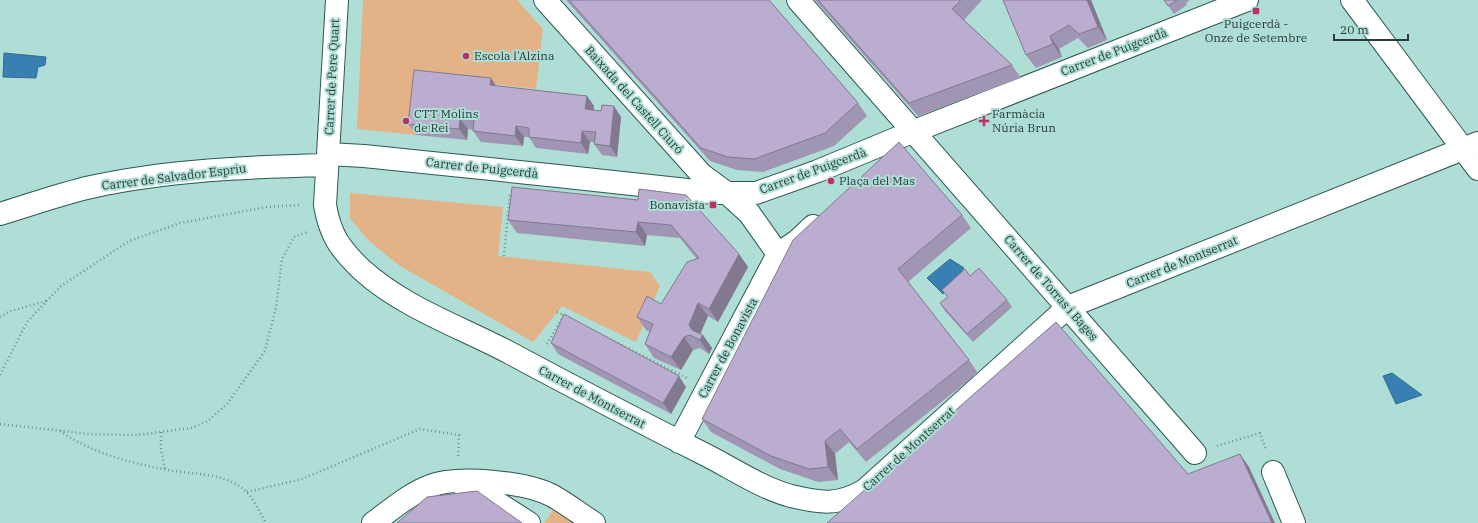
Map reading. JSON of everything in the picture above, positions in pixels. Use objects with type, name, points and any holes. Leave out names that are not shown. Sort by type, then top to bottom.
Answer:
[{"type":"street","name":"Carrer de Pere Quart","points":[[328,160],[336,0]]},
{"type":"street","name":"Baixada del Castell Ciuró","points":[[545,0],[702,175],[728,194]]},
{"type":"street","name":"Carrer de Torras i Bages","points":[[798,0],[904,135],[1068,307],[1195,453]]},
{"type":"street","name":"Carrer de Puigcerdà","points":[[328,160],[513,171],[728,194],[756,193],[818,171],[904,135],[1247,0]]},
{"type":"street","points":[[1352,0],[1471,146],[1478,168]]},
{"type":"street","points":[[869,172],[904,135]]},
{"type":"street","name":"Carrer de Montserrat","points":[[327,215],[341,247],[363,270],[407,301],[775,490],[814,501],[842,501],[865,490],[1068,307],[1471,146]]},
{"type":"street","name":"Carrer de Salvador Espriu","points":[[0,214],[90,187],[140,179],[328,160]]},
{"type":"street","points":[[327,215],[328,160]]},
{"type":"street","points":[[728,194],[749,213],[778,254],[797,241],[826,214]]},
{"type":"street","name":"Carrer de Bonavista","points":[[679,442],[778,254]]},
{"type":"street","points":[[1273,472],[1294,523]]},
{"type":"street","points":[[456,482],[475,489],[526,521],[534,506],[552,496]]},
{"type":"street","points":[[374,523],[412,495],[430,486],[456,482],[496,482],[525,487],[552,496],[594,523]]},
{"type":"path","points":[[504,256],[513,171]]},
{"type":"path","points":[[0,375],[27,322],[61,286],[129,241],[180,223],[267,207],[327,215]]},
{"type":"path","points":[[0,424],[116,435],[137,435],[191,428],[208,420],[227,404],[265,351],[276,307],[282,259],[294,237],[327,215]]},
{"type":"path","points":[[0,317],[8,312],[47,301]]},
{"type":"path","points":[[557,312],[571,319]]},
{"type":"path","points":[[547,344],[564,315]]},
{"type":"path","points":[[598,332],[707,388]]},
{"type":"path","points":[[247,492],[302,478],[420,429],[459,435],[456,482]]},
{"type":"path","points":[[59,430],[76,442],[105,454],[165,469],[226,479],[247,492],[266,523]]},
{"type":"path","points":[[161,432],[161,450],[165,469]]},
{"type":"path","points":[[1195,453],[1260,433],[1273,472]]},
{"type":"shaded area","points":[[363,0],[517,0],[543,29],[536,89],[422,76],[416,135],[357,129]]},
{"type":"shaded area","points":[[350,193],[503,207],[498,256],[650,272],[660,286],[636,342],[562,306],[533,342],[400,266],[368,240],[350,218]]},
{"type":"shaded area","points":[[555,507],[578,523],[544,523]]},
{"type":"water","points":[[4,53],[46,57],[45,65],[38,67],[36,78],[3,77]]},
{"type":"water","points":[[950,259],[964,268],[943,294],[927,278]]},
{"type":"water","points":[[1392,373],[1422,395],[1396,404],[1383,376]]},
{"type":"building","points":[[569,0],[769,0],[858,103],[825,133],[754,159],[728,157],[701,148]]},
{"type":"building","points":[[818,0],[961,0],[952,9],[1012,65],[909,103]]},
{"type":"building","points":[[1003,0],[1087,0],[1098,27],[1079,34],[1069,25],[1050,36],[1053,44],[1026,55]]},
{"type":"building","points":[[1164,0],[1177,0],[1168,6]]},
{"type":"building","name":"Escola l'Alzina","points":[[414,70],[491,78],[490,85],[587,96],[585,109],[601,111],[602,105],[614,106],[610,146],[594,144],[596,132],[582,131],[581,143],[529,137],[529,128],[516,126],[515,136],[473,131],[474,120],[460,119],[459,129],[408,124]]},
{"type":"building","points":[[899,142],[962,215],[898,269],[969,360],[857,449],[840,429],[825,441],[828,467],[809,469],[771,456],[702,419],[793,240]]},
{"type":"building","points":[[512,187],[638,200],[639,189],[686,195],[739,254],[709,309],[698,303],[689,325],[692,330],[703,335],[700,340],[690,335],[684,337],[671,357],[645,344],[653,324],[637,317],[647,296],[661,304],[687,262],[699,258],[671,225],[638,222],[636,232],[508,220]]},
{"type":"building","points":[[979,268],[1007,300],[967,334],[940,303],[948,297],[942,290],[965,269],[970,276]]},
{"type":"building","points":[[564,314],[679,376],[663,403],[551,343]]},
{"type":"building","points":[[1056,322],[1188,474],[1240,454],[1272,523],[827,523]]},
{"type":"building","points":[[477,491],[522,523],[397,523],[427,497]]},
{"type":"place","name":"Puigcerdà - Onze de Setembre","points":[[1256,11]]},
{"type":"place","name":"Escola l'Alzina","points":[[466,56]]},
{"type":"place","name":"CTT Molins de Rei","points":[[406,121]]},
{"type":"place","name":"Farmàcia Núria Brun","points":[[984,121]]},
{"type":"place","name":"Plaça del Mas","points":[[831,181]]},
{"type":"place","name":"Bonavista","points":[[713,205]]}]
